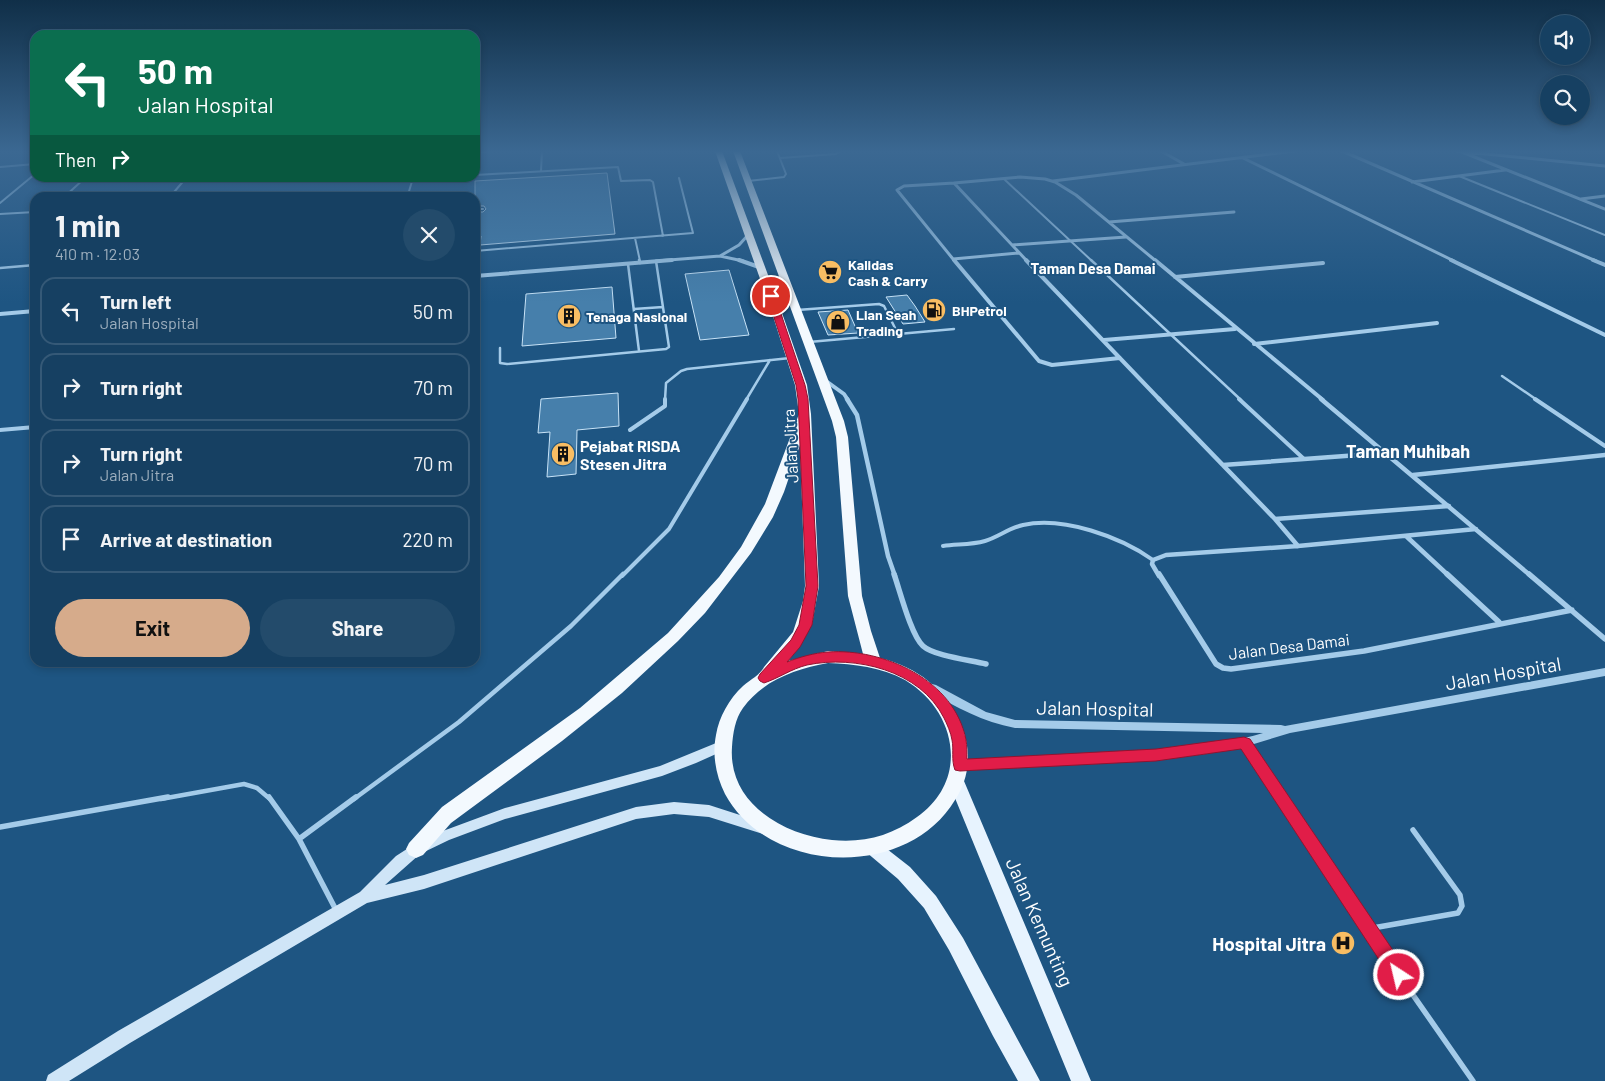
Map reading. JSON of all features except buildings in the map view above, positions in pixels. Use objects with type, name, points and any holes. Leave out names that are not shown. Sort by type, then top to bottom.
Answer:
[{"type":"highway","name":"Jalan Jitra","points":[[736,201],[761,267],[801,385],[805,414],[812,586],[810,606],[805,625],[796,643],[764,678]]},
{"type":"highway","points":[[756,201],[842,436],[855,596],[863,631],[873,661]]},
{"type":"highway","points":[[416,849],[448,814],[556,736],[635,672],[679,631],[722,585],[739,562],[772,503],[805,414]]},
{"type":"highway","points":[[828,657],[851,657],[873,661],[910,676],[933,693],[949,714],[959,739],[958,773],[945,804],[926,823],[901,838],[872,847],[838,849],[804,844],[773,831],[750,814],[734,793],[724,769],[721,746],[725,726],[735,708],[747,691],[764,678],[784,667],[828,657]]},
{"type":"main road","points":[[364,897],[384,875],[416,849],[450,833],[511,811],[673,769],[721,746]]},
{"type":"main road","name":"Jalan Kemunting","points":[[958,773],[982,847],[1051,1002],[1081,1081]]},
{"type":"main road","points":[[54,1081],[124,1037],[364,897],[424,882],[636,813],[674,808],[709,811],[773,831]]},
{"type":"main road","points":[[872,847],[904,873],[930,902],[956,944],[1000,1029],[1030,1081]]},
{"type":"street","points":[[906,201],[1038,361],[1052,365],[1120,358]]},
{"type":"street","points":[[971,201],[1275,518],[1298,546]]},
{"type":"street","points":[[1082,201],[1387,452],[1605,638]]},
{"type":"street","points":[[1332,201],[1605,335]]},
{"type":"street","points":[[1458,201],[1605,263]]},
{"type":"street","points":[[1586,201],[1605,209]]},
{"type":"street","points":[[1109,222],[1234,212]]},
{"type":"street","points":[[720,256],[739,245],[748,235]]},
{"type":"street","points":[[1012,245],[1127,237]]},
{"type":"street","points":[[953,259],[1019,253]]},
{"type":"street","points":[[480,276],[720,256],[734,258],[761,267]]},
{"type":"street","points":[[1175,277],[1323,263]]},
{"type":"street","points":[[0,314],[30,312]]},
{"type":"street","points":[[1254,344],[1437,323]]},
{"type":"street","points":[[1104,340],[1236,329]]},
{"type":"street","points":[[823,380],[844,394],[857,414],[888,556],[919,642],[932,650],[986,664]]},
{"type":"street","points":[[1223,465],[1387,452]]},
{"type":"street","points":[[1413,475],[1605,455]]},
{"type":"street","points":[[1275,518],[1449,506]]},
{"type":"street","points":[[1152,562],[1166,555],[1298,546],[1476,529]]},
{"type":"street","points":[[1406,536],[1499,622]]},
{"type":"street","name":"Jalan Desa Damai","points":[[1152,562],[1216,664],[1231,670],[1353,653],[1408,643],[1499,622],[1572,610]]},
{"type":"street","name":"Jalan Hospital","points":[[958,773],[1156,755],[1244,743],[1290,729],[1605,672]]},
{"type":"street","name":"Jalan Hospital","points":[[910,676],[977,714],[996,721],[1015,724],[1290,729]]},
{"type":"lane","points":[[656,201],[663,236]]},
{"type":"lane","points":[[480,251],[688,235],[694,232],[686,201]]},
{"type":"lane","points":[[1028,201],[1304,459]]},
{"type":"lane","points":[[1522,201],[1605,235]]},
{"type":"lane","points":[[0,214],[30,212]]},
{"type":"lane","points":[[635,238],[640,263]]},
{"type":"lane","points":[[500,348],[499,361],[500,363],[507,364],[669,347],[656,261]]},
{"type":"lane","points":[[628,264],[638,351]]},
{"type":"lane","points":[[0,268],[30,265]]},
{"type":"lane","points":[[797,310],[879,304],[884,306],[898,334]]},
{"type":"lane","points":[[634,309],[663,307]]},
{"type":"lane","points":[[809,342],[954,329]]},
{"type":"lane","points":[[630,430],[660,411],[664,406],[666,383],[681,371],[792,358]]},
{"type":"lane","points":[[300,839],[459,722],[571,626],[669,529],[770,360]]},
{"type":"lane","points":[[1502,376],[1605,446]]},
{"type":"lane","points":[[0,430],[30,427]]},
{"type":"lane","points":[[943,546],[982,542],[1028,524],[1048,524],[1098,534],[1123,542],[1136,547],[1152,562]]},
{"type":"lane","points":[[1244,743],[1367,929],[1473,1081]]},
{"type":"lane","points":[[0,827],[244,784],[257,788],[268,796],[300,839],[337,913]]},
{"type":"lane","points":[[1367,929],[1458,913],[1462,906],[1460,895],[1413,830]]},
{"type":"place","name":"Kalidas Cash & Carry","points":[[830,272]]},
{"type":"place","name":"BHPetrol","points":[[934,310]]},
{"type":"place","name":"Tenaga Nasional","points":[[569,316]]},
{"type":"place","name":"Lian Seah Trading","points":[[838,322]]},
{"type":"place","name":"Pejabat RISDA Stesen Jitra","points":[[563,454]]},
{"type":"place","name":"Hospital Jitra","points":[[1343,943]]},
{"type":"district","name":"Taman Desa Damai","points":[[1093,268]]},
{"type":"district","name":"Taman Muhibah","points":[[1408,451]]},
{"type":"route","points":[[771,296],[801,385],[803,399],[808,468],[812,586],[810,606],[805,625],[796,643],[764,678],[784,667],[828,657],[851,657],[873,661],[892,668],[910,676],[933,693],[949,714],[959,739],[960,765],[1156,755],[1205,750],[1244,743],[1399,975]]}]
